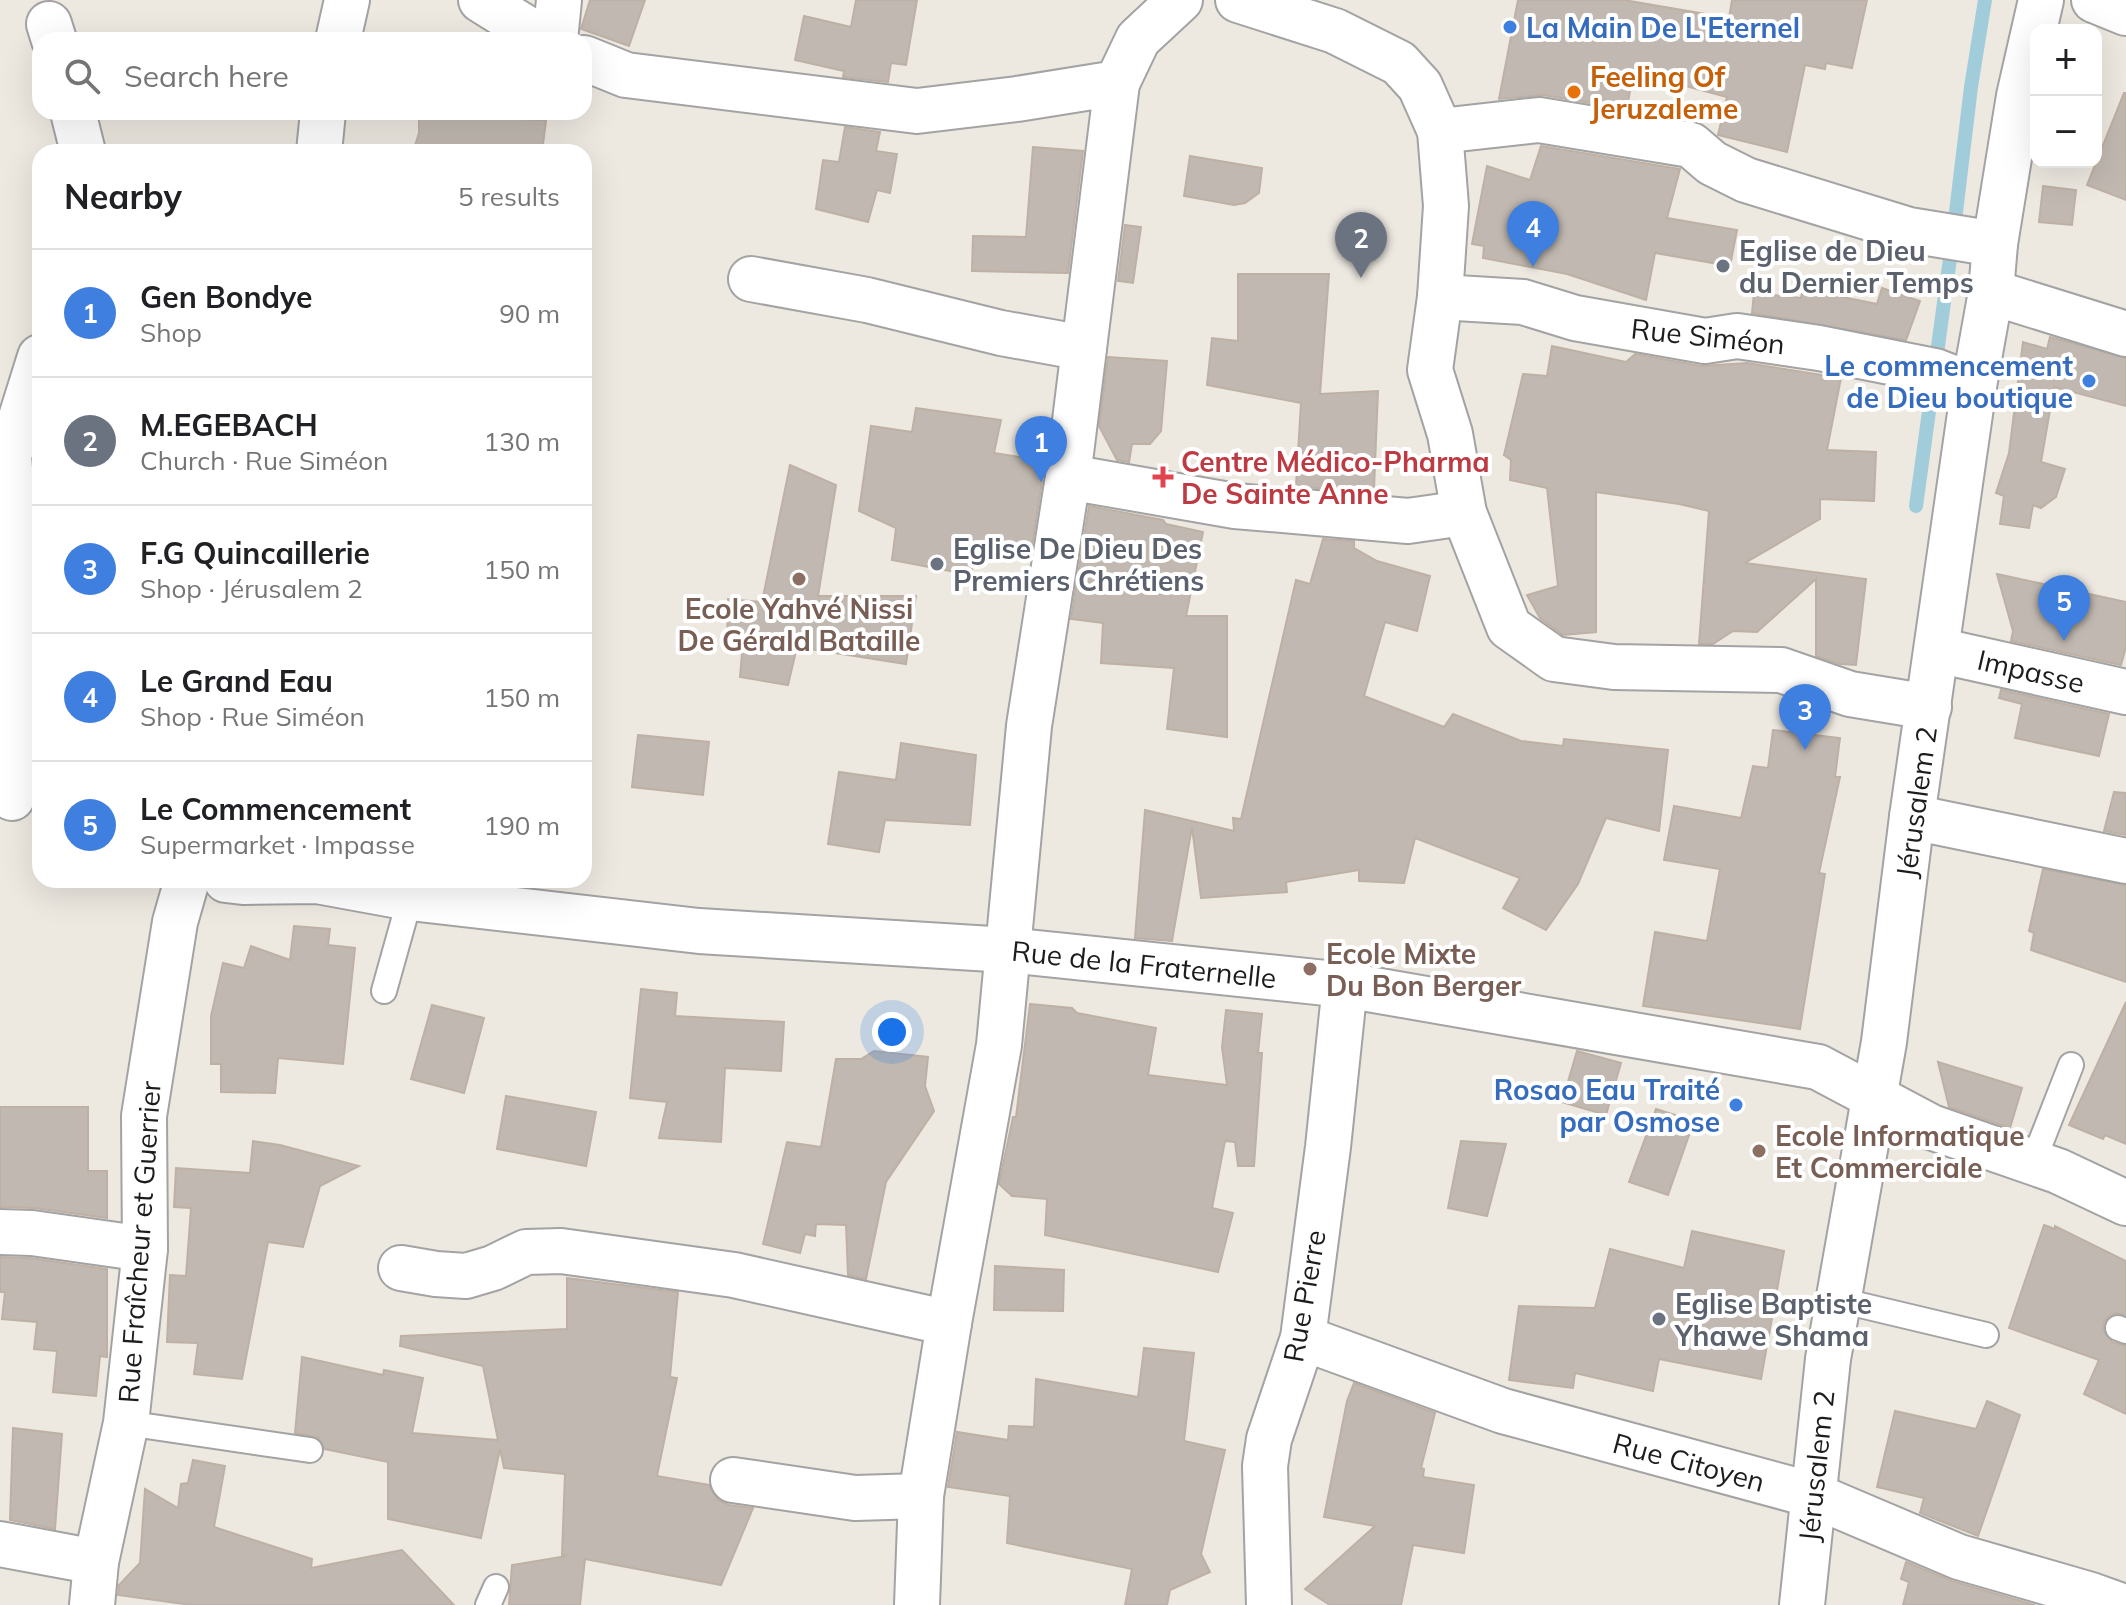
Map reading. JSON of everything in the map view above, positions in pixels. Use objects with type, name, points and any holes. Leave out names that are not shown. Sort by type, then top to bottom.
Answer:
[{"type":"street","points":[[340,32],[347,0]]},
{"type":"street","points":[[481,0],[532,32]]},
{"type":"street","points":[[556,32],[559,0]]},
{"type":"street","points":[[1238,0],[1335,31],[1399,63],[1420,86],[1440,131],[1446,206],[1440,297],[1430,370],[1450,434],[1464,513],[1509,627],[1554,659],[1614,667],[1781,670],[1850,694],[1929,707]]},
{"type":"street","name":"Jérusalem 2","points":[[1802,1605],[1828,1359],[1875,1096],[1974,386],[1991,292],[1995,244],[2019,96],[2041,0]]},
{"type":"street","points":[[2094,0],[2126,13]]},
{"type":"street","points":[[917,1605],[921,1496],[999,1045],[1029,726],[1068,477],[1117,83],[1138,39],[1164,5]]},
{"type":"street","points":[[592,61],[626,75],[917,111],[1117,83]]},
{"type":"street","points":[[75,120],[81,144]]},
{"type":"street","points":[[320,144],[322,120]]},
{"type":"street","points":[[1440,131],[1539,120],[1691,145],[1712,163],[1746,180],[1909,230],[1995,244]]},
{"type":"street","points":[[751,279],[867,300],[1001,333],[1084,348]]},
{"type":"street","points":[[1991,292],[2126,334]]},
{"type":"street","name":"Rue Siméon","points":[[1440,297],[1523,302],[1575,318],[1705,341],[1737,336],[1819,348],[1935,371],[1974,386]]},
{"type":"street","points":[[17,802],[19,581],[9,456],[32,383]]},
{"type":"street","points":[[1068,477],[1235,506],[1408,521],[1464,513]]},
{"type":"street","name":"Impasse","points":[[1937,650],[2126,692]]},
{"type":"street","points":[[1912,817],[2126,861]]},
{"type":"street","name":"Rue Fraîcheur et Guerrier","points":[[92,1605],[96,1562],[126,1423],[145,1249],[144,1116],[175,922],[185,888]]},
{"type":"street","name":"Rue de la Fraternelle","points":[[355,888],[410,898],[699,931],[1008,950],[1345,985],[1818,1067],[1931,1127],[2058,1171],[2126,1203]]},
{"type":"street","name":"Rue Pierre","points":[[1269,1605],[1265,1466],[1269,1439],[1303,1338],[1345,985]]},
{"type":"street","points":[[0,1232],[32,1233],[145,1249]]},
{"type":"street","points":[[401,1268],[466,1276],[493,1268],[526,1252],[561,1251],[734,1275],[949,1323]]},
{"type":"street","name":"Rue Citoyen","points":[[1303,1338],[1503,1411],[1813,1495],[1959,1557],[2119,1605]]},
{"type":"street","points":[[733,1480],[855,1498],[921,1496]]},
{"type":"street","points":[[0,1544],[96,1562]]},
{"type":"lane","points":[[384,991],[410,898]]},
{"type":"lane","points":[[2033,1162],[2071,1065]]},
{"type":"lane","points":[[1839,1300],[1986,1335]]},
{"type":"lane","points":[[126,1423],[310,1450]]},
{"type":"building","points":[[590,0],[645,0],[629,46],[581,29]]},
{"type":"building","points":[[856,0],[917,0],[906,65],[891,63],[888,82],[843,77],[844,71],[795,60],[804,16],[851,27]]},
{"type":"building","points":[[1518,0],[1624,0],[1729,18],[1732,0],[1867,0],[1852,68],[1826,63],[1825,69],[1805,65],[1787,152],[1718,135],[1727,97],[1633,72],[1627,109],[1543,95],[1499,99]]},
{"type":"building","points":[[2126,93],[2126,200],[2087,185],[2094,168],[2102,168],[2102,148]]},
{"type":"building","points":[[419,120],[546,121],[543,144],[416,144]]},
{"type":"building","points":[[845,127],[880,132],[876,151],[897,154],[890,193],[877,190],[868,222],[816,209],[823,160],[839,162]]},
{"type":"building","points":[[1541,146],[1680,169],[1667,218],[1737,230],[1730,266],[1655,253],[1646,300],[1567,274],[1483,258],[1484,246],[1472,244],[1487,166],[1530,180]]},
{"type":"building","points":[[1033,147],[1083,151],[1068,273],[972,271],[973,236],[1026,237]]},
{"type":"building","points":[[1190,156],[1262,168],[1259,193],[1245,203],[1234,205],[1184,196]]},
{"type":"building","points":[[2043,186],[2076,190],[2072,225],[2039,222]]},
{"type":"building","points":[[1125,225],[1141,227],[1133,283],[1118,281]]},
{"type":"building","points":[[1238,274],[1329,274],[1320,394],[1378,391],[1374,489],[1358,488],[1358,492],[1296,486],[1301,403],[1207,385],[1212,338],[1238,341]]},
{"type":"building","points":[[1882,288],[1920,301],[1906,340],[1752,313],[1754,293],[1801,298],[1803,289],[1877,304]]},
{"type":"building","points":[[2050,337],[2126,358],[2126,406],[2054,387],[2041,462],[2065,469],[2056,497],[2041,508],[2033,505],[2029,528],[2000,524],[2004,496],[1996,493],[2009,453],[2023,342],[2047,349]]},
{"type":"building","points":[[1552,346],[1626,362],[1635,354],[1701,366],[1747,363],[1841,378],[1827,450],[1876,452],[1874,501],[1820,499],[1820,519],[1745,563],[1866,579],[1856,665],[1840,664],[1816,656],[1816,579],[1757,632],[1733,631],[1713,644],[1699,644],[1709,511],[1679,504],[1596,492],[1596,632],[1563,635],[1540,618],[1527,595],[1558,586],[1547,488],[1510,480],[1511,460],[1504,455],[1523,374],[1547,376]]},
{"type":"building","points":[[1108,357],[1167,361],[1161,431],[1150,444],[1132,444],[1129,462],[1117,460],[1099,426]]},
{"type":"building","points":[[916,408],[1001,420],[994,453],[1045,461],[1032,547],[1011,544],[1008,557],[976,551],[971,575],[892,560],[896,528],[859,511],[871,426],[912,432]]},
{"type":"building","points":[[790,465],[836,485],[818,596],[916,596],[906,664],[797,647],[788,685],[740,677],[743,642],[727,640],[728,599],[762,602]]},
{"type":"building","points":[[1089,506],[1163,520],[1166,524],[1203,532],[1186,616],[1227,616],[1227,737],[1167,729],[1174,668],[1101,663],[1103,623],[1071,619]]},
{"type":"building","points":[[1323,539],[1354,541],[1354,548],[1377,561],[1430,576],[1417,631],[1385,622],[1364,696],[1444,727],[1453,714],[1521,741],[1563,746],[1564,739],[1668,750],[1659,831],[1606,818],[1578,884],[1546,930],[1503,908],[1520,878],[1415,838],[1404,883],[1359,881],[1359,870],[1286,882],[1287,892],[1201,898],[1192,827],[1172,941],[1135,938],[1145,810],[1234,831],[1233,818],[1241,819],[1296,580],[1310,584]]},
{"type":"building","points":[[1997,574],[2126,602],[2126,647],[2121,665],[2011,641],[2013,631]]},
{"type":"building","points":[[2001,690],[2109,714],[2099,756],[2015,738],[2022,704],[1999,698]]},
{"type":"building","points":[[1773,730],[1840,738],[1835,777],[1840,777],[1819,873],[1825,874],[1800,1029],[1643,1006],[1655,932],[1707,941],[1720,869],[1664,860],[1674,806],[1741,818],[1753,766],[1768,768]]},
{"type":"building","points":[[638,735],[709,742],[703,795],[632,787]]},
{"type":"building","points":[[901,743],[976,755],[970,825],[885,820],[879,852],[828,844],[839,772],[896,780]]},
{"type":"building","points":[[2114,792],[2126,793],[2126,835],[2104,831]]},
{"type":"building","points":[[2043,869],[2126,885],[2126,982],[2031,950],[2034,933],[2029,931]]},
{"type":"building","points":[[294,926],[330,929],[328,945],[355,948],[343,1064],[278,1058],[275,1093],[221,1092],[221,1064],[211,1064],[211,1016],[223,963],[244,968],[251,946],[290,960]]},
{"type":"building","points":[[641,989],[677,993],[675,1016],[784,1022],[781,1071],[725,1068],[721,1142],[659,1138],[667,1102],[630,1098]]},
{"type":"building","points":[[2126,1002],[2126,1144],[2105,1135],[2103,1139],[2069,1125]]},
{"type":"building","points":[[1030,1004],[1072,1008],[1077,1013],[1156,1028],[1148,1075],[1227,1085],[1222,1047],[1226,1010],[1262,1014],[1254,1166],[1238,1166],[1235,1142],[1225,1141],[1212,1208],[1233,1213],[1218,1272],[1045,1235],[1047,1199],[1012,1196],[999,1184],[1013,1117],[1016,1117]]},
{"type":"building","points":[[432,1005],[484,1018],[464,1093],[411,1079]]},
{"type":"building","points":[[874,1051],[928,1057],[925,1086],[934,1111],[886,1182],[866,1279],[848,1275],[846,1225],[816,1224],[815,1236],[805,1234],[800,1253],[763,1244],[787,1142],[821,1147],[836,1059],[861,1059]]},
{"type":"building","points":[[1577,1051],[1621,1063],[1606,1115],[1562,1102]]},
{"type":"building","points":[[1938,1062],[2022,1088],[2010,1128],[1949,1107]]},
{"type":"building","points":[[506,1096],[596,1112],[586,1166],[497,1149]]},
{"type":"building","points":[[0,1107],[88,1107],[88,1171],[107,1171],[107,1218],[35,1208],[0,1207]]},
{"type":"building","points":[[1656,1109],[1694,1121],[1668,1195],[1629,1182]]},
{"type":"building","points":[[253,1141],[359,1166],[320,1186],[303,1247],[268,1242],[242,1379],[194,1374],[198,1343],[167,1342],[170,1275],[186,1276],[191,1208],[174,1207],[176,1168],[250,1173]]},
{"type":"building","points":[[1461,1141],[1506,1144],[1487,1216],[1448,1208]]},
{"type":"building","points":[[2044,1225],[2055,1229],[2055,1226],[2126,1261],[2126,1315],[2116,1313],[2109,1316],[2103,1330],[2112,1342],[2126,1346],[2126,1414],[2084,1394],[2099,1360],[2009,1328]]},
{"type":"building","points":[[1692,1231],[1784,1251],[1761,1379],[1659,1359],[1653,1391],[1575,1373],[1573,1388],[1509,1380],[1519,1306],[1595,1308],[1610,1249],[1684,1268]]},
{"type":"building","points":[[0,1257],[107,1269],[107,1357],[100,1356],[96,1396],[53,1392],[57,1351],[34,1349],[37,1322],[2,1319],[5,1292],[0,1292]]},
{"type":"building","points":[[995,1266],[1064,1270],[1063,1311],[994,1310]]},
{"type":"building","points":[[567,1278],[678,1292],[670,1377],[677,1378],[657,1476],[709,1485],[718,1500],[729,1505],[753,1508],[721,1585],[585,1559],[580,1605],[509,1605],[512,1565],[567,1556],[562,1555],[565,1474],[504,1468],[500,1449],[481,1538],[388,1519],[388,1462],[325,1449],[319,1438],[295,1433],[302,1357],[383,1375],[384,1370],[423,1378],[412,1433],[498,1440],[483,1366],[400,1346],[401,1336],[567,1329]]},
{"type":"building","points":[[1144,1348],[1194,1353],[1184,1441],[1225,1450],[1201,1554],[1210,1572],[1170,1590],[1167,1605],[1125,1605],[1132,1569],[1007,1543],[1010,1496],[948,1487],[957,1432],[1008,1440],[1009,1426],[1034,1427],[1036,1379],[1138,1397]]},
{"type":"building","points":[[1354,1383],[1435,1413],[1421,1468],[1424,1469],[1423,1477],[1474,1485],[1464,1553],[1413,1545],[1401,1605],[1330,1605],[1305,1589],[1375,1526],[1324,1517],[1347,1401]]},
{"type":"building","points":[[1987,1401],[2020,1415],[1978,1536],[1920,1513],[1924,1498],[1877,1487],[1895,1411],[1976,1429]]},
{"type":"building","points":[[13,1428],[62,1434],[55,1529],[10,1520]]},
{"type":"building","points":[[193,1460],[225,1466],[214,1527],[312,1559],[311,1568],[402,1550],[454,1605],[191,1605],[118,1595],[119,1585],[140,1563],[145,1489],[178,1508],[181,1484],[188,1483]]},
{"type":"building","points":[[1906,1562],[1952,1581],[2035,1605],[1903,1605],[1909,1582],[1901,1579]]},
{"type":"waterway","points":[[1916,506],[1985,0]]},
{"type":"place","name":"La Main De L'Eternel","points":[[1510,27]]},
{"type":"place","name":"Feeling Of Jeruzaleme","points":[[1574,92]]},
{"type":"place","name":"Eglise de Dieu du Dernier Temps","points":[[1723,266]]},
{"type":"place","name":"Le Grand Eau","points":[[1533,267]]},
{"type":"place","name":"M.EGEBACH","points":[[1361,278]]},
{"type":"place","name":"Le commencement de Dieu boutique","points":[[2089,381]]},
{"type":"place","name":"Centre Médico-Pharma De Sainte Anne","points":[[1163,477]]},
{"type":"place","name":"Gen Bondye","points":[[1041,482]]},
{"type":"place","name":"Eglise De Dieu Des Premiers Chrétiens","points":[[937,564]]},
{"type":"place","name":"Ecole Yahvé Nissi De Gérald Bataille","points":[[799,579]]},
{"type":"place","name":"Le Commencement","points":[[2064,641]]},
{"type":"place","name":"F.G Quincaillerie","points":[[1805,750]]},
{"type":"place","name":"Ecole Mixte Du Bon Berger","points":[[1310,969]]},
{"type":"place","name":"Rosao Eau Traité par Osmose","points":[[1736,1105]]},
{"type":"place","name":"Ecole Informatique Et Commerciale","points":[[1759,1151]]},
{"type":"place","name":"Eglise Baptiste Yhawe Shama","points":[[1659,1319]]}]
